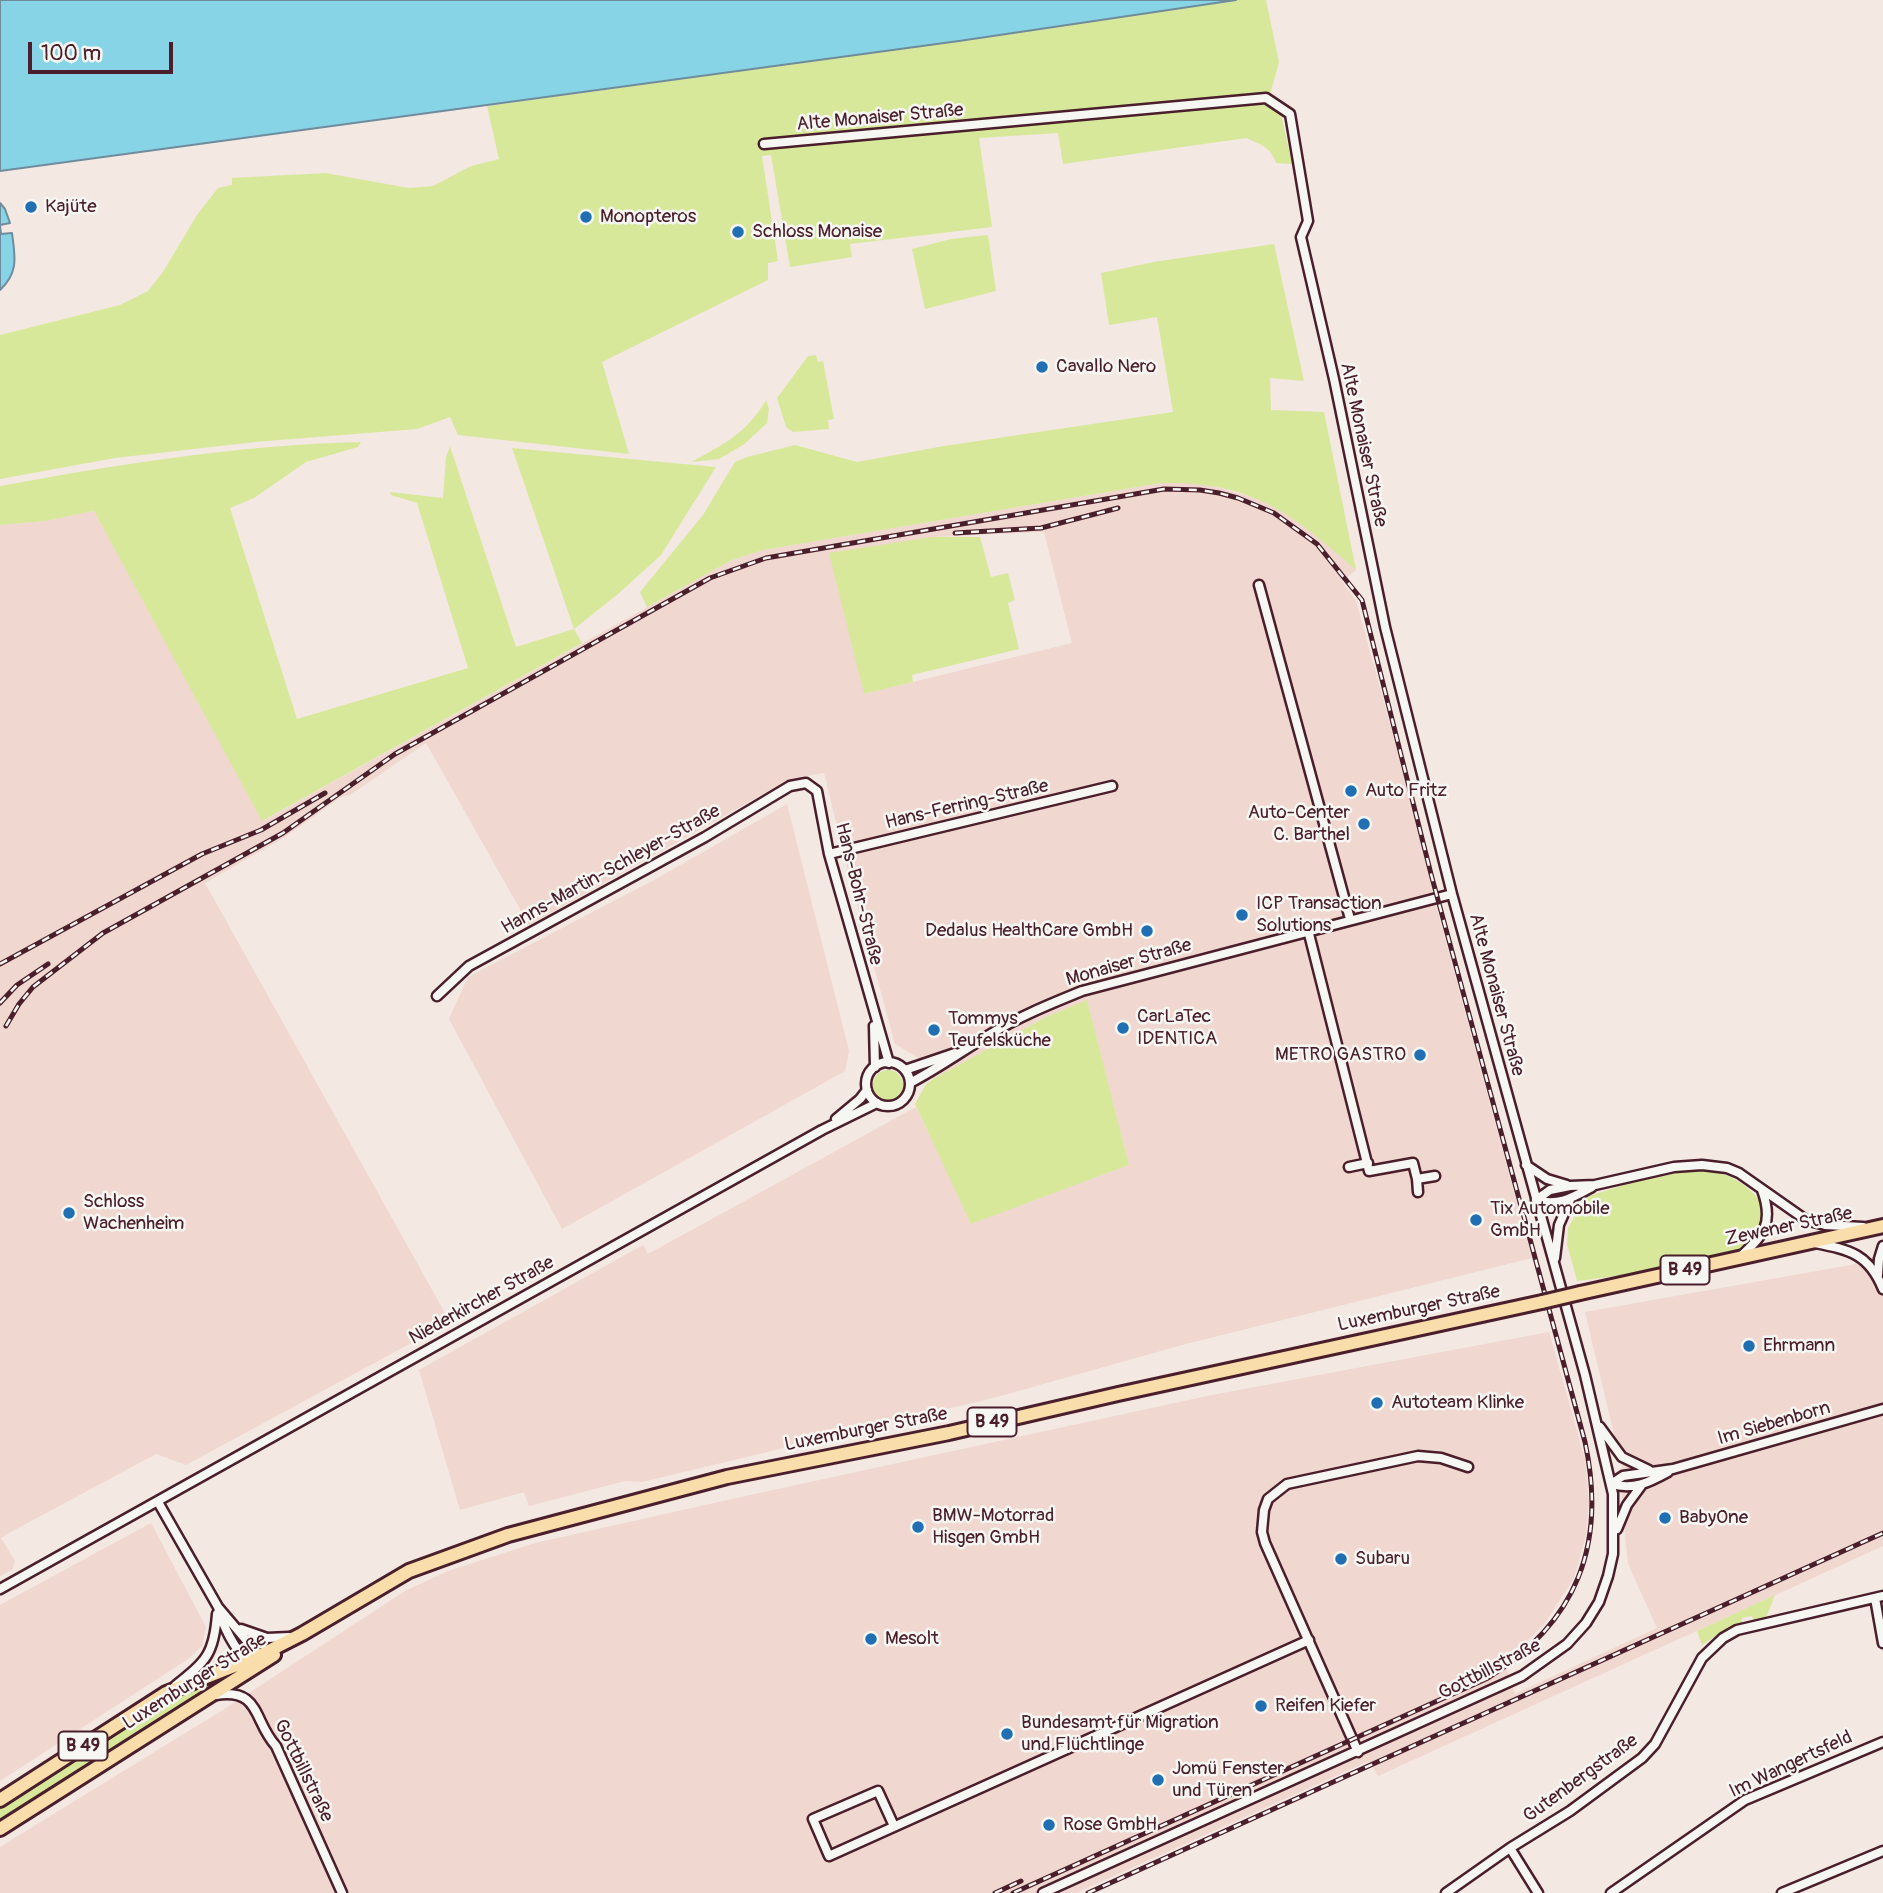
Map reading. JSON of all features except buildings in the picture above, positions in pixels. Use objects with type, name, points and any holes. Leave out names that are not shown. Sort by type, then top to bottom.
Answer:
[{"type":"main road","name":"Zewener Straße","points":[[1580,1293],[1882,1227]]},
{"type":"main road","name":"Luxemburger Straße","points":[[0,1829],[211,1696],[253,1662],[409,1571],[508,1535],[727,1477],[949,1433],[1580,1293]]},
{"type":"main road","name":"Luxemburger Straße","points":[[0,1800],[166,1693],[253,1662]]},
{"type":"street","name":"Alte Monaiser Straße","points":[[764,144],[1266,98],[1290,114],[1308,220],[1301,237],[1334,379],[1385,627],[1452,894],[1562,1296]]},
{"type":"street","points":[[1259,585],[1350,919]]},
{"type":"street","name":"Hans-Bohr-Straße","points":[[806,783],[817,791],[829,854],[889,1063]]},
{"type":"street","name":"Hanns-Martin-Schleyer-Straße","points":[[437,996],[469,966],[705,837],[790,786],[806,783]]},
{"type":"street","name":"Hans-Ferring-Straße","points":[[829,854],[1112,786]]},
{"type":"street","name":"Monaiser Straße","points":[[910,1083],[1041,1007],[1083,991],[1452,894]]},
{"type":"street","points":[[1308,930],[1369,1171],[1413,1163],[1418,1192]]},
{"type":"street","name":"Hans-Bohr-Straße","points":[[874,1016],[875,1067]]},
{"type":"street","name":"Monaiser Straße","points":[[905,1070],[968,1049]]},
{"type":"street","points":[[889,1063],[897,1064],[905,1070],[910,1083],[908,1093],[901,1102],[885,1106],[877,1103],[867,1090],[867,1079],[875,1067],[889,1063]]},
{"type":"street","name":"Niederkircher Straße","points":[[822,1130],[849,1109],[867,1090]]},
{"type":"street","name":"Niederkircher Straße","points":[[0,1589],[822,1130],[877,1103]]},
{"type":"street","points":[[1349,1167],[1368,1163]]},
{"type":"street","points":[[1526,1165],[1547,1179],[1570,1186]]},
{"type":"street","points":[[1536,1200],[1546,1192],[1570,1186],[1595,1185],[1674,1167],[1702,1165],[1727,1168],[1739,1173],[1791,1211],[1812,1222],[1836,1226],[1882,1227]]},
{"type":"street","points":[[1417,1179],[1435,1176]]},
{"type":"street","points":[[1536,1200],[1570,1200],[1595,1185]]},
{"type":"street","points":[[1739,1258],[1759,1239],[1766,1224],[1767,1208],[1762,1190]]},
{"type":"street","points":[[1554,1265],[1559,1225],[1570,1200]]},
{"type":"street","points":[[1812,1242],[1850,1251],[1878,1275],[1883,1289]]},
{"type":"street","points":[[1878,1275],[1883,1246]]},
{"type":"street","name":"Gottbillstraße","points":[[1043,1893],[1521,1676],[1567,1644],[1586,1622],[1603,1591],[1610,1569],[1615,1534],[1611,1484],[1562,1296]]},
{"type":"street","name":"Im Siebenborn","points":[[1611,1484],[1623,1476],[1674,1469],[1883,1409]]},
{"type":"street","points":[[1596,1421],[1622,1457],[1633,1465],[1651,1471]]},
{"type":"street","points":[[1358,1752],[1262,1532],[1268,1499],[1287,1484],[1418,1457],[1441,1458],[1468,1467]]},
{"type":"street","name":"Im Siebenborn","points":[[1641,1486],[1674,1469]]},
{"type":"street","points":[[1611,1484],[1628,1488],[1641,1486]]},
{"type":"street","points":[[1615,1534],[1627,1506],[1641,1486]]},
{"type":"street","points":[[158,1502],[218,1607],[232,1639],[253,1662]]},
{"type":"street","points":[[1879,1597],[1883,1643]]},
{"type":"street","name":"Gutenbergstraße","points":[[1446,1893],[1510,1848],[1570,1811],[1642,1758],[1661,1734],[1702,1658],[1723,1638],[1737,1630],[1879,1597]]},
{"type":"street","points":[[218,1607],[238,1628],[253,1662]]},
{"type":"street","points":[[166,1693],[208,1657],[214,1638],[218,1607]]},
{"type":"street","points":[[238,1628],[272,1639],[302,1634]]},
{"type":"street","points":[[894,1826],[878,1791],[813,1819],[829,1856],[1309,1640]]},
{"type":"street","name":"Gottbillstraße","points":[[211,1696],[232,1694],[246,1698],[253,1705],[269,1738],[276,1746],[342,1893]]},
{"type":"street","name":"Im Wangertsfeld","points":[[1611,1893],[1745,1800],[1883,1742]]},
{"type":"street","points":[[1510,1848],[1538,1893]]},
{"type":"street","points":[[1783,1893],[1883,1851]]},
{"type":"shaded area","points":[[1161,483],[1202,483],[1278,507],[1321,538],[1356,570],[1342,581],[1356,601],[1532,1258],[1182,1345],[997,1397],[642,1482],[625,1481],[529,1506],[524,1492],[460,1510],[419,1370],[643,1245],[648,1254],[916,1107],[972,1223],[1129,1165],[1087,1001],[1046,1017],[933,1079],[917,1057],[895,1044],[824,773],[790,779],[529,925],[426,743],[350,795],[341,797],[285,837],[205,883],[450,1322],[186,1465],[156,1454],[7,1534],[1,1538],[15,1561],[12,1570],[0,1576],[0,525],[45,521],[94,511],[263,821],[732,560],[763,550]],"holes":[[[1044,532],[1072,643],[864,694],[932,537]]]},
{"type":"shaded area","points":[[787,804],[849,1051],[845,1071],[562,1229],[449,1019],[468,977],[656,879]]},
{"type":"shaded area","points":[[1883,1253],[1883,1546],[1378,1776],[1369,1761],[1076,1893],[0,1893],[0,1847],[226,1708],[405,1591],[448,1571],[535,1543],[750,1495],[1207,1396],[1549,1332],[1585,1459],[1589,1502],[1586,1535],[1574,1578],[1545,1623],[1505,1664],[1515,1694],[1657,1628],[1628,1564],[1622,1506],[1622,1468],[1585,1312],[1851,1265]]},
{"type":"shaded area","points":[[151,1523],[206,1627],[202,1646],[188,1659],[0,1781],[0,1605]]},
{"type":"green space","points":[[1236,0],[1266,0],[1279,62],[1267,105],[1281,114],[1292,164],[1276,163],[1268,150],[1246,138],[1063,164],[1058,133],[979,138],[992,227],[850,244],[852,257],[790,267],[771,155],[762,156],[778,261],[768,263],[768,280],[602,362],[629,454],[458,435],[450,417],[417,429],[255,442],[115,458],[0,479],[0,335],[120,305],[148,291],[163,272],[197,215],[218,188],[232,185],[232,178],[325,173],[409,188],[433,186],[471,166],[499,159],[487,106]]},
{"type":"green space","points":[[988,235],[996,291],[925,309],[912,249],[951,239]]},
{"type":"green space","points":[[1274,244],[1304,381],[1270,378],[1271,410],[1324,412],[1356,570],[1311,532],[1268,504],[1245,494],[1220,488],[1161,483],[763,550],[732,560],[647,607],[640,592],[703,515],[735,462],[747,457],[795,445],[857,462],[944,446],[1173,412],[1157,317],[1109,325],[1101,273]]},
{"type":"green space","points":[[816,355],[818,362],[823,361],[834,419],[828,420],[829,429],[793,432],[786,427],[777,398],[808,356]]},
{"type":"green space","points":[[766,400],[769,409],[767,423],[743,445],[719,459],[691,462],[724,444],[742,430]]},
{"type":"green space","points":[[361,442],[358,447],[306,462],[254,498],[230,508],[297,719],[468,668],[417,503],[391,495],[390,492],[443,498],[446,457],[450,446],[516,647],[574,629],[582,643],[262,821],[94,511],[45,521],[0,525],[0,486],[180,457],[270,447]]},
{"type":"green space","points":[[512,448],[716,467],[661,555],[574,629]]},
{"type":"green space","points":[[932,537],[980,537],[991,577],[1008,573],[1015,600],[1008,603],[1019,649],[912,675],[913,682],[864,694],[829,553]]},
{"type":"green space","points":[[1087,1000],[1129,1165],[971,1224],[915,1104],[926,1084],[933,1079],[1046,1017]]},
{"type":"green space","points":[[888,1070],[899,1074],[903,1085],[899,1096],[888,1100],[877,1096],[873,1085],[877,1074]]},
{"type":"green space","points":[[1690,1170],[1724,1174],[1738,1181],[1756,1196],[1762,1205],[1763,1217],[1752,1242],[1744,1248],[1723,1255],[1577,1281],[1567,1244],[1568,1228],[1589,1196],[1630,1183]]},
{"type":"green space","points":[[1775,1595],[1766,1618],[1742,1618],[1742,1623],[1730,1626],[1702,1645],[1697,1631]]},
{"type":"green space","points":[[227,1675],[0,1821],[0,1807],[181,1691]]},
{"type":"water","points":[[0,0],[1236,0],[959,41],[0,171]]},
{"type":"water","points":[[0,203],[5,209],[10,223],[0,225]]},
{"type":"water","points":[[0,225],[1,234],[12,233],[15,257],[10,277],[0,290]]},
{"type":"railway","points":[[6,1026],[33,987],[103,933],[283,833],[395,754],[710,578],[766,558],[1164,489],[1200,490],[1238,498],[1274,513],[1317,544],[1362,600],[1431,874],[1585,1442],[1591,1479],[1592,1514],[1587,1547],[1578,1578],[1564,1606],[1544,1632],[1519,1656],[1488,1678],[1013,1893]]},
{"type":"railway","points":[[955,533],[1041,528],[1118,508]]},
{"type":"railway","points":[[0,964],[202,854],[261,830],[325,793]]},
{"type":"railway","points":[[0,1003],[17,985],[48,964]]},
{"type":"railway","points":[[1088,1893],[1883,1533]]},
{"type":"railway","points":[[995,1893],[1021,1881]]},
{"type":"place","name":"Kajüte","points":[[31,207]]},
{"type":"place","name":"Monopteros","points":[[586,217]]},
{"type":"place","name":"Schloss Monaise","points":[[738,232]]},
{"type":"place","name":"Cavallo Nero","points":[[1042,367]]},
{"type":"place","name":"Auto Fritz","points":[[1351,791]]},
{"type":"place","name":"Auto-Center C. Barthel","points":[[1364,824]]},
{"type":"place","name":"ICP Transaction Solutions","points":[[1242,915]]},
{"type":"place","name":"Dedalus HealthCare GmbH","points":[[1147,931]]},
{"type":"place","name":"CarLaTec IDENTICA","points":[[1123,1028]]},
{"type":"place","name":"Tommys Teufelsküche","points":[[934,1030]]},
{"type":"place","name":"METRO GASTRO","points":[[1420,1055]]},
{"type":"place","name":"Schloss Wachenheim","points":[[69,1213]]},
{"type":"place","name":"Tix Automobile GmbH","points":[[1476,1220]]},
{"type":"place","name":"Ehrmann","points":[[1749,1346]]},
{"type":"place","name":"Autoteam Klinke","points":[[1377,1403]]},
{"type":"place","name":"BabyOne","points":[[1665,1518]]},
{"type":"place","name":"BMW-Motorrad Hisgen GmbH","points":[[918,1527]]},
{"type":"place","name":"Subaru","points":[[1341,1559]]},
{"type":"place","name":"Mesolt","points":[[871,1639]]},
{"type":"place","name":"Reifen Kiefer","points":[[1261,1706]]},
{"type":"place","name":"Bundesamt für Migration und Flüchtlinge","points":[[1007,1734]]},
{"type":"place","name":"Jomü Fenster und Türen","points":[[1158,1780]]},
{"type":"place","name":"Rose GmbH","points":[[1049,1825]]}]
